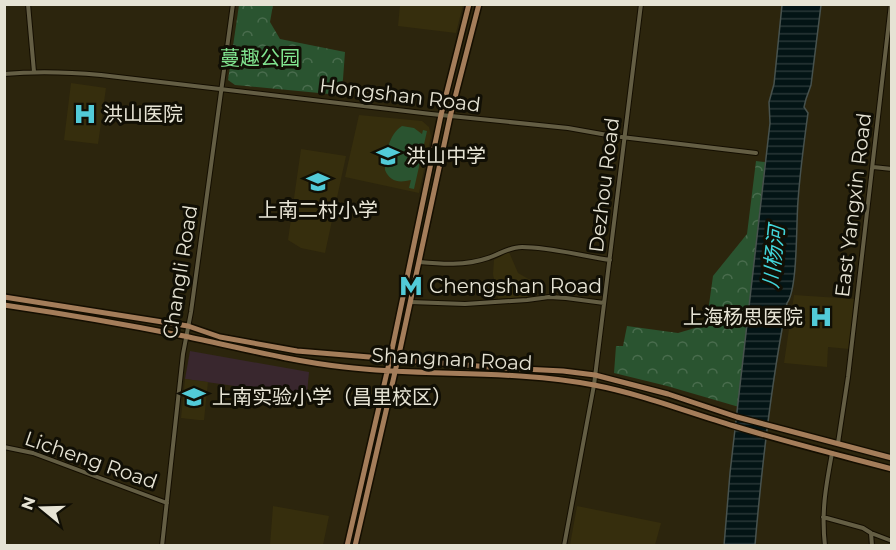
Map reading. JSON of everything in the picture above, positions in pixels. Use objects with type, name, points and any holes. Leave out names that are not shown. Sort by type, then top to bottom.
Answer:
[{"type":"main road","points":[[347,546],[390,359],[441,116],[469,4]]},
{"type":"main road","points":[[355,546],[450,117],[479,4]]},
{"type":"main road","name":"Shangnan Road","points":[[4,297],[188,326],[220,336],[297,351],[502,368],[562,370],[595,375],[668,394],[772,427],[891,458]]},
{"type":"main road","name":"Shangnan Road","points":[[4,305],[187,336],[304,362],[387,371],[527,377],[594,385],[659,402],[735,427],[891,469]]},
{"type":"street","points":[[28,4],[34,72]]},
{"type":"street","name":"Changli Road","points":[[162,546],[183,354],[191,312],[233,4]]},
{"type":"street","name":"Dezhou Road","points":[[564,546],[594,385],[641,4]]},
{"type":"street","name":"East Yangxin Road","points":[[838,443],[847,388],[891,4]]},
{"type":"street","name":"Hongshan Road","points":[[4,74],[34,72],[84,74],[441,116],[568,128],[625,138],[756,153]]},
{"type":"street","points":[[873,167],[891,169]]},
{"type":"street","points":[[419,262],[467,263],[487,259],[508,249],[522,247],[610,260]]},
{"type":"street","points":[[410,302],[465,304],[549,297],[604,303]]},
{"type":"street","name":"Licheng Road","points":[[4,447],[33,453],[167,503]]},
{"type":"street","points":[[825,546],[824,497],[832,453]]},
{"type":"street","points":[[823,517],[863,528],[891,541]]},
{"type":"street","points":[[871,533],[872,546]]},
{"type":"shaded area","points":[[400,5],[463,5],[456,33],[398,26]]},
{"type":"shaded area","name":"洪山医院","points":[[71,83],[106,88],[98,144],[64,140]]},
{"type":"shaded area","name":"洪山中学","points":[[359,115],[422,121],[429,127],[431,136],[419,193],[345,177]]},
{"type":"shaded area","name":"上南二村小学","points":[[301,149],[346,156],[325,253],[301,248],[288,240]]},
{"type":"shaded area","points":[[509,252],[518,273],[532,281],[528,297],[498,299],[493,274],[494,260]]},
{"type":"shaded area","name":"上海杨思医院","points":[[794,295],[854,299],[849,349],[828,347],[827,367],[784,363]]},
{"type":"shaded area","points":[[190,351],[309,372],[307,394],[185,379]]},
{"type":"shaded area","name":"上南实验小学（昌里校区）","points":[[185,379],[208,382],[204,420],[181,418]]},
{"type":"shaded area","points":[[273,506],[329,516],[323,545],[270,545]]},
{"type":"shaded area","points":[[577,506],[661,523],[655,545],[570,545]]},
{"type":"green space","name":"蔓趣公园","points":[[239,5],[273,5],[270,22],[280,39],[345,52],[340,95],[235,85],[228,80]]},
{"type":"green space","points":[[402,126],[414,128],[422,134],[423,130],[427,131],[414,189],[409,188],[411,180],[395,181],[385,170],[391,140]]},
{"type":"green space","points":[[756,161],[765,162],[739,407],[614,373],[616,346],[623,346],[627,326],[678,333],[695,328],[707,319],[713,276],[747,234]]},
{"type":"water","name":"川杨河","points":[[782,5],[821,5],[811,85],[804,107],[808,113],[799,190],[795,270],[781,333],[772,393],[755,545],[724,546],[730,473],[770,123],[769,102],[774,84]]},
{"type":"place","name":"洪山医院","points":[[85,114]]},
{"type":"place","name":"洪山中学","points":[[388,156]]},
{"type":"place","name":"上南二村小学","points":[[318,182]]},
{"type":"place","name":"Chengshan Road","points":[[411,286]]},
{"type":"place","name":"上海杨思医院","points":[[821,317]]},
{"type":"place","name":"上南实验小学（昌里校区）","points":[[194,397]]}]
